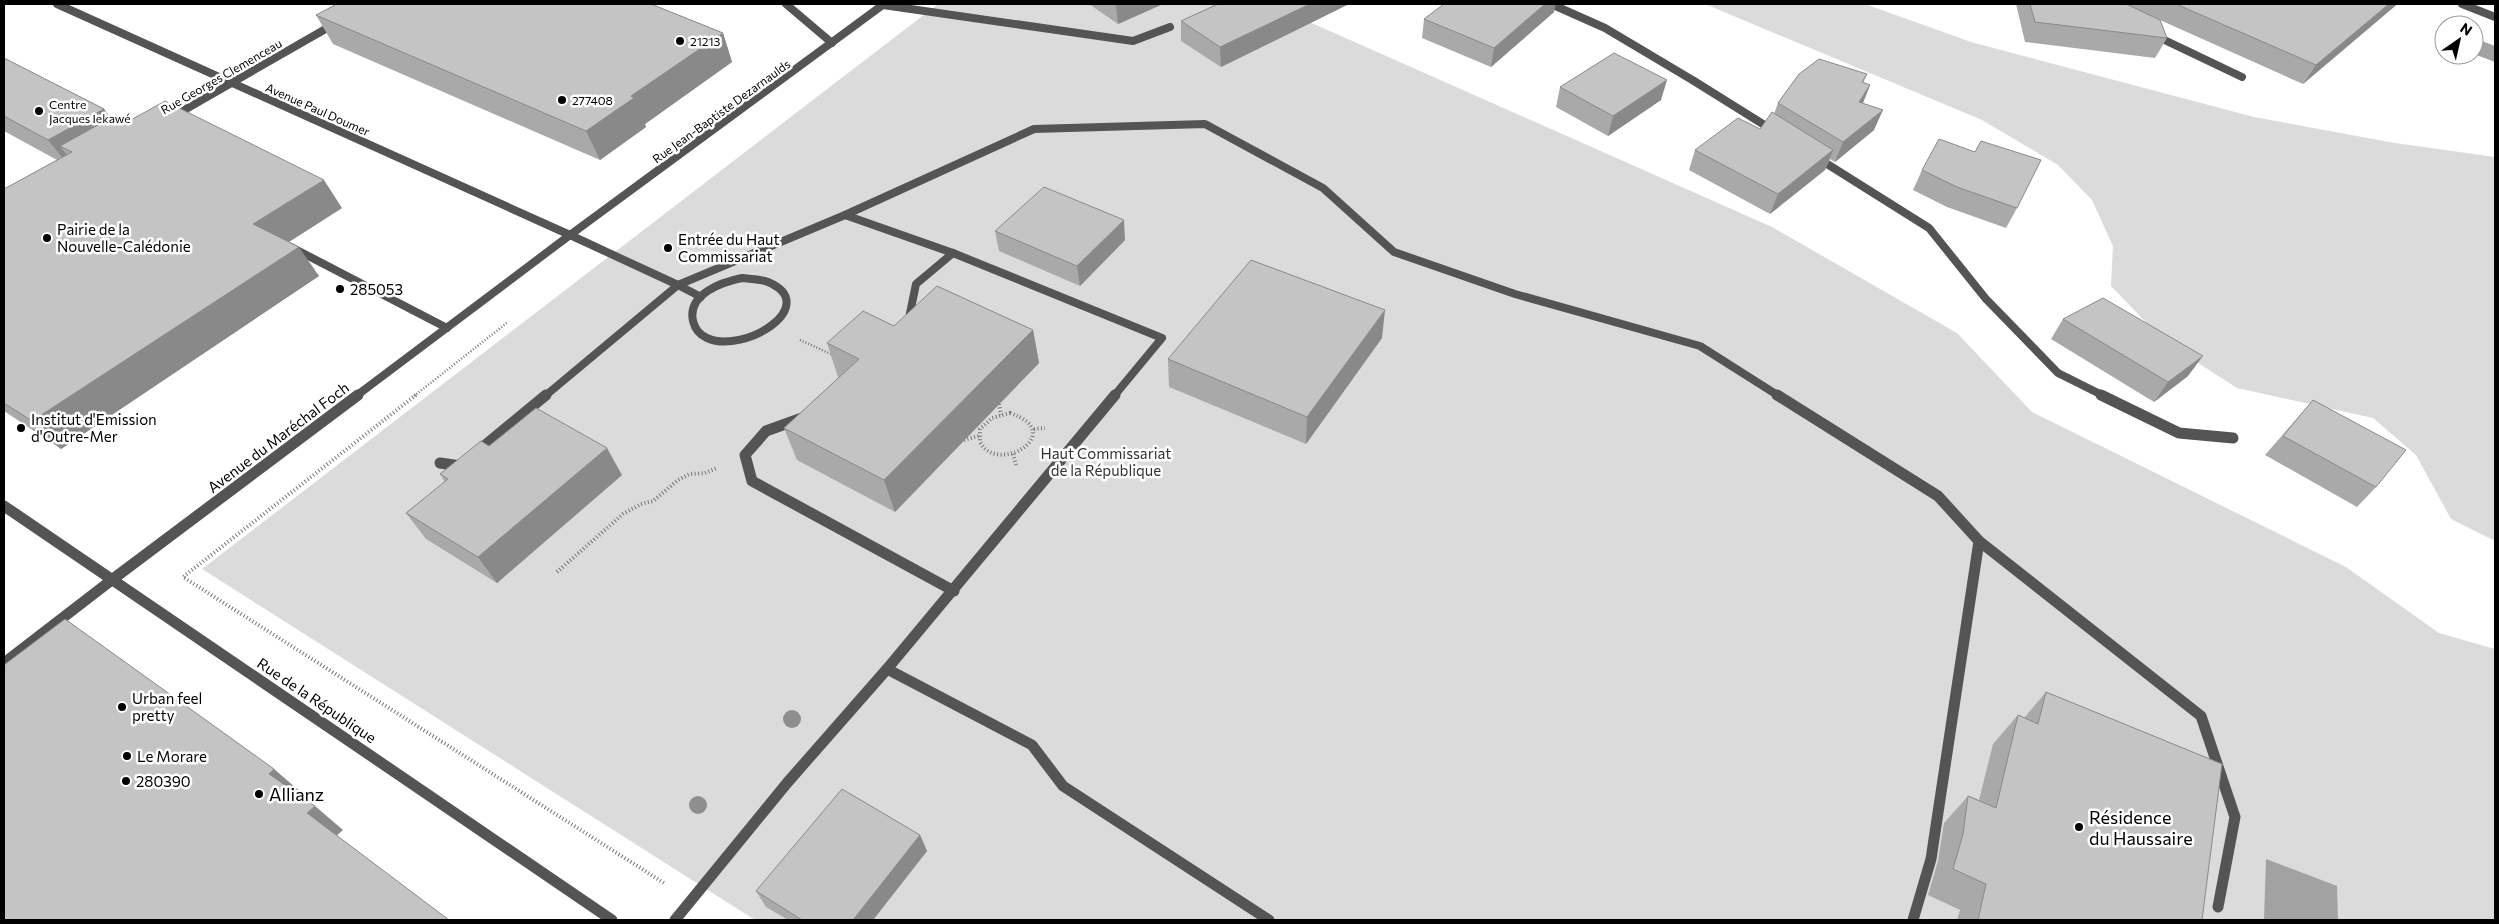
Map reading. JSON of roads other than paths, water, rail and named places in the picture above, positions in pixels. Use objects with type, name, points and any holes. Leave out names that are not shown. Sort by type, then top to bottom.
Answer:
[{"type":"street","name":"Avenue Paul Doumer","points":[[57,4],[570,234],[701,297]]},
{"type":"street","points":[[786,4],[832,43]]},
{"type":"street","points":[[884,4],[1133,42],[1170,27]]},
{"type":"street","name":"Rue Jean-Baptiste Dezarnaulds","points":[[570,234],[884,4]]},
{"type":"street","points":[[1551,4],[1605,28],[1786,138]]},
{"type":"street","points":[[2462,4],[2495,17]]},
{"type":"street","name":"Rue Georges Clemenceau","points":[[164,121],[344,18]]},
{"type":"street","points":[[2149,32],[2242,77]]},
{"type":"street","points":[[440,463],[461,466],[678,285],[845,215],[1034,129],[1205,124],[1323,188],[1394,252],[1515,294],[1700,346],[1938,496],[1979,541],[2201,716],[2235,816],[2218,907]]},
{"type":"street","points":[[1811,154],[1929,228],[1986,299],[2058,373],[2179,433],[2233,438]]},
{"type":"street","points":[[675,920],[787,783],[954,591],[1162,338],[953,253],[845,215]]},
{"type":"street","name":"Avenue du Maréchal Foch","points":[[4,663],[570,234]]},
{"type":"street","points":[[291,247],[447,328]]},
{"type":"street","points":[[906,332],[916,284],[953,253]]},
{"type":"street","points":[[758,278],[771,281],[781,288],[786,296],[786,307],[782,318],[772,328],[759,336],[744,341],[713,340],[701,335],[694,327],[691,318],[693,307],[701,297],[712,288],[734,280],[758,278]]},
{"type":"street","points":[[817,412],[766,431],[745,455],[752,481],[954,591]]},
{"type":"street","name":"Rue de la République","points":[[4,506],[612,920]]},
{"type":"street","points":[[1913,920],[1931,859],[1979,541]]},
{"type":"street","points":[[887,669],[1032,745],[1064,786],[1269,920]]},
{"type":"place","name":"21213","points":[[680,41]]},
{"type":"place","name":"277408","points":[[562,100]]},
{"type":"place","name":"Centre Jacques Iekawé","points":[[39,111]]},
{"type":"place","name":"Pairie de la Nouvelle-Calédonie","points":[[47,238]]},
{"type":"place","name":"Entrée du Haut Commissariat","points":[[668,248]]},
{"type":"place","name":"285053","points":[[340,289]]},
{"type":"place","name":"Institut d'Emission d'Outre-Mer","points":[[21,428]]},
{"type":"place","name":"Urban feel pretty","points":[[122,707]]},
{"type":"place","name":"Le Morare","points":[[127,756]]},
{"type":"place","name":"280390","points":[[126,781]]},
{"type":"place","name":"Allianz","points":[[259,794]]},
{"type":"place","name":"Résidence du Haussaire","points":[[2079,827]]},
{"type":"park label","name":"Haut Commissariat de la République","points":[[1106,462]]}]
